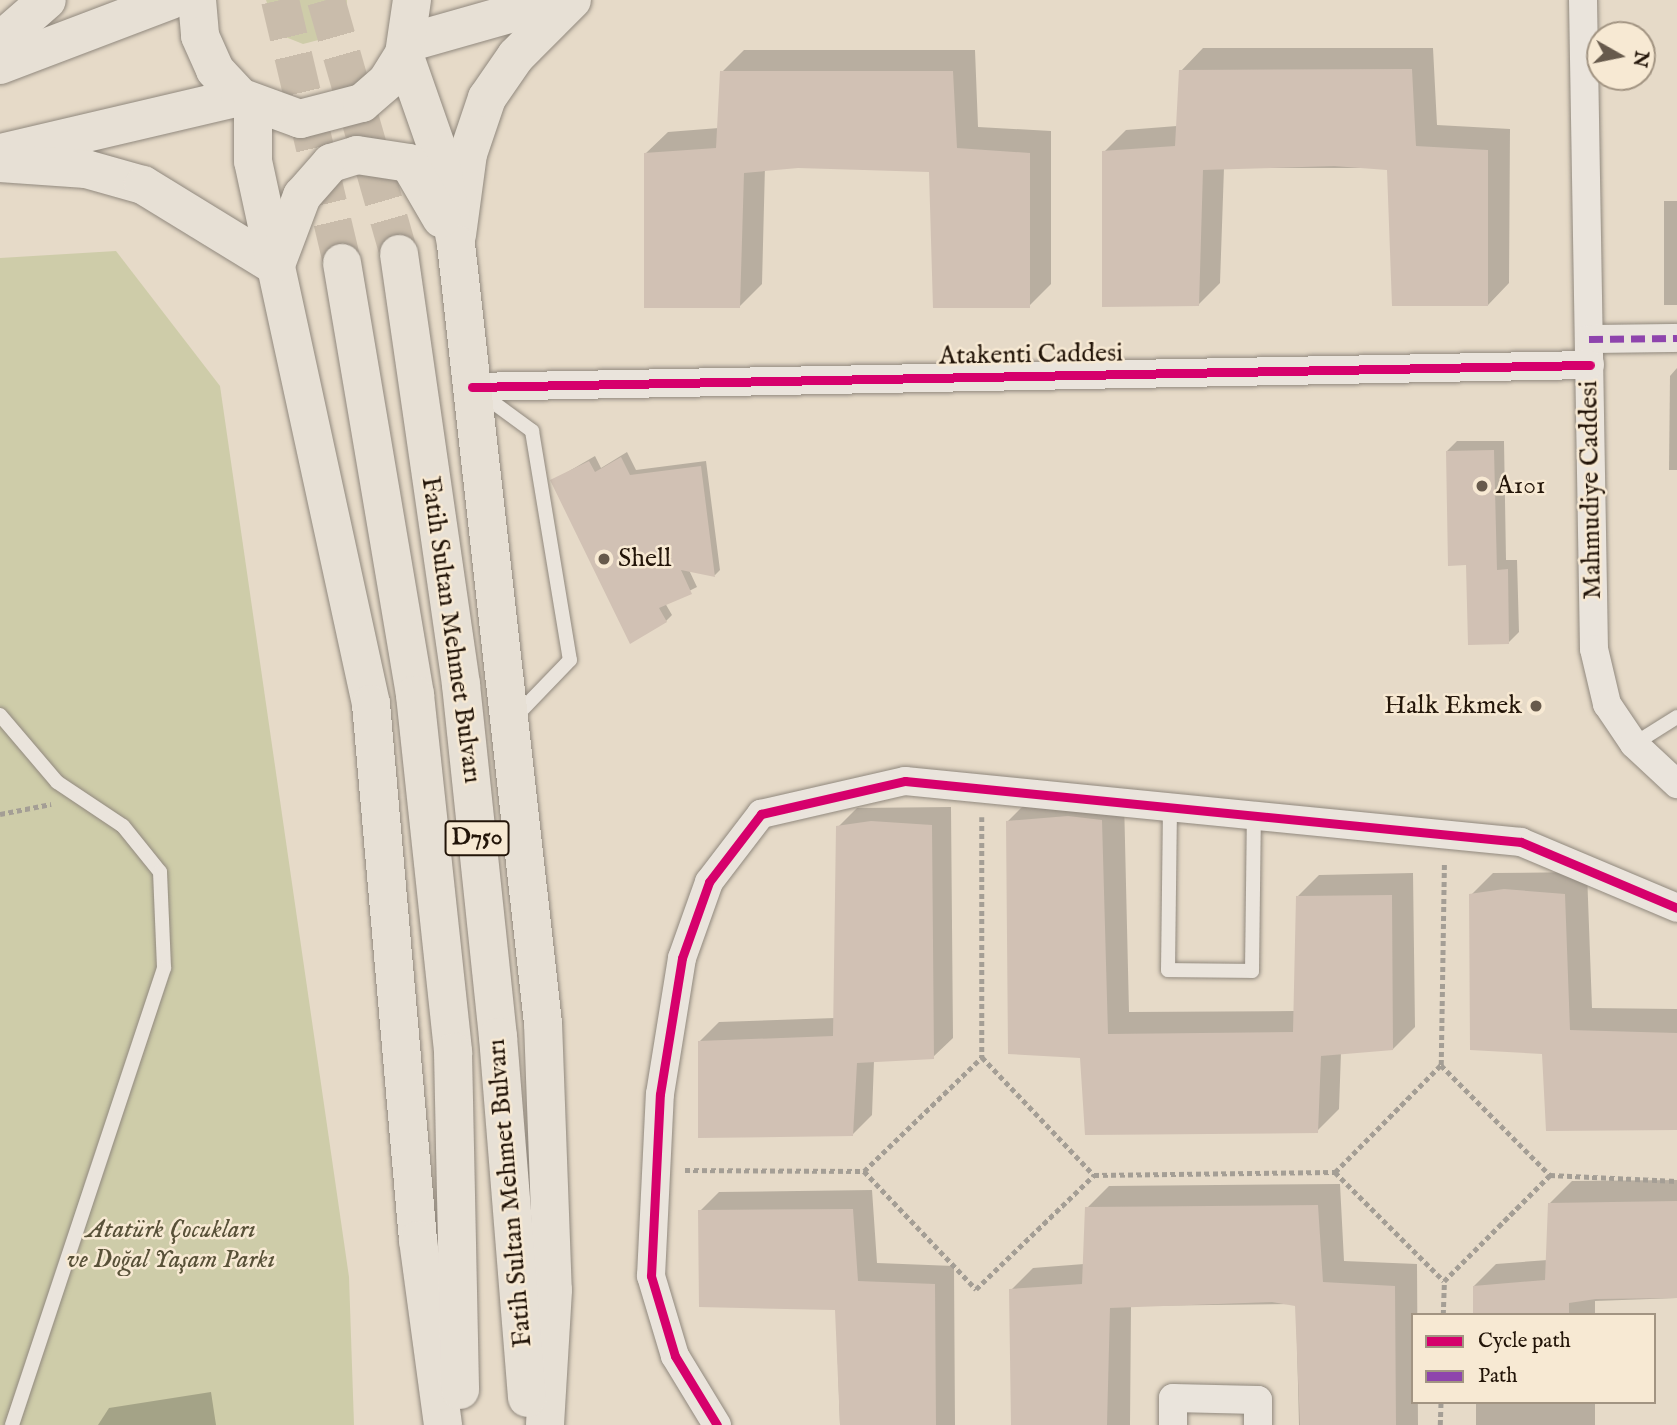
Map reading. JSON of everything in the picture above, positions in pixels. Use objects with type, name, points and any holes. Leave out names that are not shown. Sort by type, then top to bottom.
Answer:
[{"type":"main road","points":[[0,41],[47,0]]},
{"type":"main road","points":[[0,65],[171,0]]},
{"type":"main road","points":[[197,0],[205,48],[246,101],[253,161],[371,704],[418,1240],[443,1425]]},
{"type":"main road","points":[[412,0],[406,48],[439,154],[456,244],[543,1023],[553,1290],[545,1425]]},
{"type":"main road","points":[[0,153],[246,101],[300,119],[332,115],[362,103],[406,48],[559,0]]},
{"type":"main road","points":[[456,244],[468,154],[487,97],[516,55],[572,0]]},
{"type":"main road","points":[[275,266],[288,217],[302,196],[331,163],[357,155],[409,163],[456,244]]},
{"type":"main road","points":[[0,163],[86,169],[143,185],[275,266]]},
{"type":"main road","name":"Fatih Sultan Mehmet Bulvarı","points":[[398,254],[461,685],[498,1037],[529,1425]]},
{"type":"main road","name":"Fatih Sultan Mehmet Bulvarı","points":[[342,263],[415,695],[453,1052],[461,1425]]},
{"type":"street","name":"Mahmudiye Caddesi","points":[[1583,0],[1594,649],[1608,704],[1633,744],[1677,784]]},
{"type":"street","name":"Atakenti Caddesi","points":[[472,387],[1589,352],[1677,338]]},
{"type":"street","points":[[717,1425],[675,1356],[651,1276],[660,1094],[682,958],[709,882],[761,814],[905,780],[1444,834],[1521,842],[1677,908]]},
{"type":"street","points":[[1173,1425],[1173,1398],[1258,1400],[1258,1425]]},
{"type":"lane","points":[[472,387],[532,431],[570,660],[510,722]]},
{"type":"lane","points":[[0,715],[57,782],[122,826],[160,872],[164,968],[12,1425]]},
{"type":"lane","points":[[1633,744],[1677,717]]},
{"type":"lane","points":[[1170,807],[1168,970],[1252,971],[1254,815]]},
{"type":"path","points":[[982,788],[982,1057],[1094,1175]]},
{"type":"path","points":[[0,814],[82,798]]},
{"type":"path","points":[[864,1171],[976,1289],[1094,1175],[1335,1172],[1441,1065],[1444,834]]},
{"type":"path","points":[[657,1170],[864,1171],[982,1057]]},
{"type":"path","points":[[1441,1065],[1550,1175],[1677,1181]]},
{"type":"path","points":[[1335,1172],[1444,1281]]},
{"type":"path","points":[[1443,1313],[1444,1281],[1550,1175]]},
{"type":"path","points":[[1440,1425],[1441,1404]]},
{"type":"green space","points":[[266,0],[347,0],[346,14],[330,37],[303,44],[278,34]]},
{"type":"green space","name":"Atatürk Çocukları ve Doğal Yaşam Parkı","points":[[116,251],[220,386],[349,1277],[354,1425],[0,1425],[0,258]]},
{"type":"building","points":[[1412,69],[1416,146],[1488,150],[1488,306],[1392,306],[1387,170],[1334,166],[1203,170],[1199,306],[1102,307],[1102,151],[1175,146],[1179,70]]},
{"type":"building","points":[[720,71],[953,71],[957,148],[1030,153],[1030,308],[933,308],[929,172],[798,168],[744,173],[740,308],[644,308],[644,153],[716,148]]},
{"type":"building","points":[[1494,450],[1497,570],[1508,569],[1509,644],[1468,645],[1466,565],[1448,566],[1446,451]]},
{"type":"building","points":[[621,457],[630,475],[701,466],[715,577],[681,570],[692,594],[659,608],[667,622],[630,644],[550,480],[589,461],[595,472]]},
{"type":"building","points":[[1068,816],[1102,820],[1108,1034],[1293,1032],[1296,896],[1392,895],[1393,1050],[1321,1056],[1318,1133],[1085,1135],[1080,1058],[1008,1054],[1006,821]]},
{"type":"building","points":[[871,821],[932,825],[934,1059],[857,1063],[853,1136],[698,1138],[698,1041],[833,1036],[836,826]]},
{"type":"building","points":[[1504,889],[1565,894],[1570,1030],[1677,1033],[1677,1130],[1546,1131],[1542,1054],[1470,1050],[1469,894]]},
{"type":"building","points":[[1677,1201],[1677,1298],[1596,1299],[1569,1303],[1569,1313],[1473,1313],[1473,1286],[1545,1280],[1548,1203]]},
{"type":"building","points":[[1318,1205],[1323,1282],[1395,1286],[1396,1425],[1300,1425],[1295,1306],[1272,1302],[1110,1308],[1107,1425],[1011,1425],[1009,1289],[1082,1284],[1085,1207]]},
{"type":"building","points":[[853,1209],[858,1281],[935,1284],[936,1425],[840,1425],[835,1310],[699,1307],[698,1210]]},
{"type":"tunnel","points":[[280,0],[342,263]]},
{"type":"tunnel","points":[[326,0],[399,254]]},
{"type":"marked path","points":[[1589,339],[1677,338]]},
{"type":"cycle path","points":[[472,387],[1590,365]]},
{"type":"cycle path","points":[[717,1425],[675,1356],[651,1276],[660,1094],[682,958],[709,882],[761,814],[905,781],[1521,842],[1677,908]]},
{"type":"place","name":"A101","points":[[1482,486]]},
{"type":"place","name":"Shell","points":[[604,559]]},
{"type":"place","name":"Halk Ekmek","points":[[1536,706]]}]
